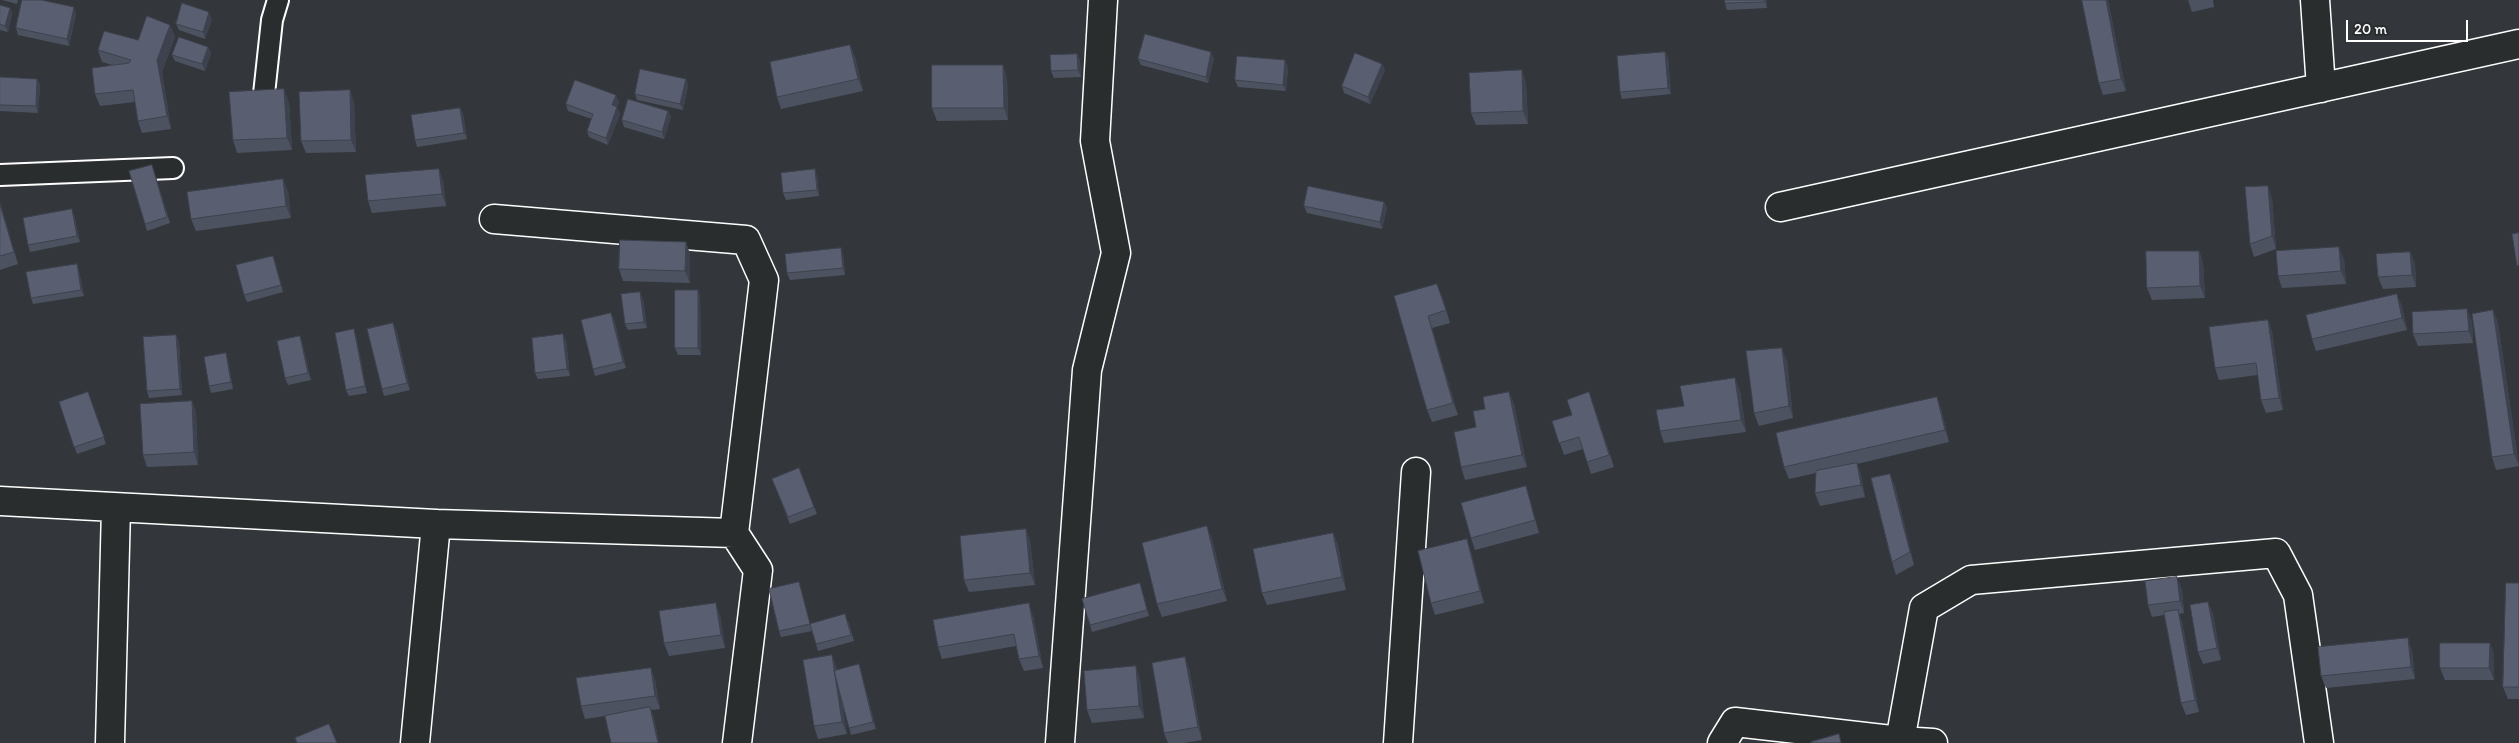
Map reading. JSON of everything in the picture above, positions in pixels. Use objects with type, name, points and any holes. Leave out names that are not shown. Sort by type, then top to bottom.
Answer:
[{"type":"street","points":[[1060,743],[1087,370],[1116,253],[1096,141],[1103,0]]},
{"type":"street","points":[[2315,0],[2322,88]]},
{"type":"street","points":[[1780,207],[2519,44]]},
{"type":"street","points":[[494,219],[746,240],[764,280],[734,533],[758,570],[737,743]]},
{"type":"street","points":[[1398,743],[1416,472]]},
{"type":"street","points":[[0,501],[436,524],[734,533]]},
{"type":"street","points":[[110,743],[116,508]]},
{"type":"street","points":[[415,743],[436,524]]},
{"type":"street","points":[[1900,741],[1924,608],[1971,580],[2276,553],[2298,595],[2320,743]]},
{"type":"street","points":[[1722,743],[1735,722],[1933,743]]},
{"type":"lane","points":[[264,94],[272,20],[278,0]]},
{"type":"lane","points":[[0,176],[173,168]]},
{"type":"building","points":[[22,0],[41,0],[74,7],[67,39],[16,28]]},
{"type":"building","points":[[1725,0],[1765,0],[1765,2],[1725,3]]},
{"type":"building","points":[[2082,0],[2106,0],[2121,79],[2099,83]]},
{"type":"building","points":[[182,3],[209,12],[203,32],[176,24]]},
{"type":"building","points":[[0,5],[10,8],[5,26],[0,24]]},
{"type":"building","points":[[147,16],[170,25],[157,60],[167,116],[138,121],[133,90],[95,94],[92,68],[129,63],[131,60],[98,50],[104,31],[138,40]]},
{"type":"building","points":[[1145,34],[1211,52],[1206,77],[1138,59]]},
{"type":"building","points":[[179,37],[208,47],[202,64],[172,55]]},
{"type":"building","points":[[850,45],[858,79],[777,97],[770,62]]},
{"type":"building","points":[[1665,52],[1668,88],[1620,92],[1617,56]]},
{"type":"building","points":[[1355,53],[1382,64],[1368,97],[1342,86]]},
{"type":"building","points":[[1077,54],[1078,70],[1051,71],[1050,55]]},
{"type":"building","points":[[1237,56],[1285,60],[1283,85],[1235,80]]},
{"type":"building","points":[[932,65],[1003,65],[1004,108],[932,108]]},
{"type":"building","points":[[640,69],[686,79],[680,104],[635,94]]},
{"type":"building","points":[[1522,70],[1523,111],[1471,113],[1469,73]]},
{"type":"building","points":[[0,77],[37,79],[36,106],[0,105]]},
{"type":"building","points":[[575,80],[616,95],[612,105],[617,107],[606,138],[587,131],[593,114],[566,104]]},
{"type":"building","points":[[284,89],[287,138],[233,140],[229,92]]},
{"type":"building","points":[[350,90],[351,140],[301,141],[299,92]]},
{"type":"building","points":[[628,99],[668,111],[662,132],[622,120]]},
{"type":"building","points":[[460,108],[464,133],[415,140],[411,115]]},
{"type":"building","points":[[152,165],[167,217],[145,224],[129,171]]},
{"type":"building","points":[[439,169],[442,194],[368,201],[365,175]]},
{"type":"building","points":[[815,169],[817,190],[783,193],[781,173]]},
{"type":"building","points":[[283,179],[286,206],[191,219],[187,192]]},
{"type":"building","points":[[1308,186],[1384,202],[1380,222],[1304,206]]},
{"type":"building","points":[[2268,186],[2272,236],[2250,244],[2245,187]]},
{"type":"building","points":[[0,205],[14,252],[0,256]]},
{"type":"building","points":[[72,209],[77,236],[28,245],[23,218]]},
{"type":"building","points":[[2519,233],[2519,265],[2517,266],[2512,234]]},
{"type":"building","points":[[620,240],[686,242],[685,271],[619,269]]},
{"type":"building","points":[[2339,247],[2341,271],[2278,276],[2276,251]]},
{"type":"building","points":[[841,248],[843,268],[787,273],[785,254]]},
{"type":"building","points":[[2146,251],[2199,251],[2200,286],[2147,288]]},
{"type":"building","points":[[2410,252],[2412,275],[2378,277],[2376,254]]},
{"type":"building","points":[[273,256],[281,285],[244,295],[236,265]]},
{"type":"building","points":[[77,264],[81,290],[31,298],[26,272]]},
{"type":"building","points":[[1437,284],[1446,310],[1428,316],[1453,403],[1427,410],[1394,296]]},
{"type":"building","points":[[675,290],[698,290],[698,348],[675,348]]},
{"type":"building","points":[[640,292],[644,322],[625,324],[621,294]]},
{"type":"building","points":[[2397,294],[2402,318],[2312,339],[2306,315]]},
{"type":"building","points":[[2467,309],[2469,331],[2413,334],[2412,312]]},
{"type":"building","points":[[2493,310],[2514,454],[2492,457],[2472,314]]},
{"type":"building","points":[[611,313],[623,362],[593,369],[581,320]]},
{"type":"building","points":[[2268,320],[2279,398],[2261,400],[2256,363],[2215,368],[2209,327]]},
{"type":"building","points":[[393,323],[407,383],[382,389],[367,329]]},
{"type":"building","points":[[354,329],[365,386],[346,390],[335,333]]},
{"type":"building","points":[[563,334],[567,369],[535,373],[532,338]]},
{"type":"building","points":[[176,335],[180,389],[147,391],[143,337]]},
{"type":"building","points":[[300,336],[308,373],[285,378],[277,341]]},
{"type":"building","points":[[1782,348],[1789,406],[1754,413],[1746,351]]},
{"type":"building","points":[[226,353],[231,382],[209,386],[204,357]]},
{"type":"building","points":[[1735,378],[1741,420],[1660,431],[1656,410],[1684,406],[1680,386]]},
{"type":"building","points":[[88,392],[104,437],[74,447],[59,402]]},
{"type":"building","points":[[1509,392],[1522,455],[1461,467],[1454,432],[1476,427],[1473,411],[1485,409],[1483,397]]},
{"type":"building","points":[[1589,392],[1609,455],[1587,462],[1579,437],[1559,443],[1552,421],[1572,415],[1567,400]]},
{"type":"building","points":[[1937,397],[1945,430],[1784,467],[1776,433]]},
{"type":"building","points":[[192,401],[194,452],[143,455],[140,404]]},
{"type":"building","points":[[1857,463],[1861,485],[1815,493],[1816,471]]},
{"type":"building","points":[[799,468],[814,507],[788,517],[772,479]]},
{"type":"building","points":[[1890,474],[1910,552],[1892,562],[1871,478]]},
{"type":"building","points":[[1526,486],[1535,520],[1471,538],[1461,503]]},
{"type":"building","points":[[1207,526],[1222,589],[1157,604],[1142,543]]},
{"type":"building","points":[[1026,529],[1030,573],[964,580],[960,536]]},
{"type":"building","points":[[1333,533],[1342,577],[1262,593],[1253,549]]},
{"type":"building","points":[[1467,539],[1480,591],[1431,603],[1418,551]]},
{"type":"building","points":[[2177,577],[2180,601],[2148,605],[2145,581]]},
{"type":"building","points":[[799,582],[810,624],[779,631],[769,589]]},
{"type":"building","points":[[1140,583],[1147,610],[1090,625],[1082,599]]},
{"type":"building","points":[[2506,583],[2519,583],[2519,687],[2503,687]]},
{"type":"building","points":[[2208,602],[2217,648],[2198,652],[2190,605]]},
{"type":"building","points":[[716,603],[721,635],[664,643],[659,611]]},
{"type":"building","points":[[1029,603],[1039,656],[1019,659],[1014,634],[938,647],[933,620]]},
{"type":"building","points":[[2178,610],[2195,700],[2181,703],[2164,612]]},
{"type":"building","points":[[845,614],[851,635],[816,644],[810,624]]},
{"type":"building","points":[[2408,638],[2411,667],[2321,676],[2318,647]]},
{"type":"building","points":[[2440,643],[2490,643],[2489,668],[2440,668]]},
{"type":"building","points":[[832,655],[842,722],[814,726],[803,660]]},
{"type":"building","points":[[1185,657],[1198,727],[1164,733],[1152,663]]},
{"type":"building","points":[[859,664],[873,722],[849,728],[834,671]]},
{"type":"building","points":[[1136,666],[1139,706],[1087,710],[1084,671]]},
{"type":"building","points":[[651,668],[655,696],[581,706],[576,678]]},
{"type":"building","points":[[650,707],[658,743],[611,743],[605,716]]},
{"type":"building","points":[[329,724],[337,743],[297,743],[295,738]]},
{"type":"building","points":[[1839,734],[1841,743],[1811,743],[1811,742]]}]
